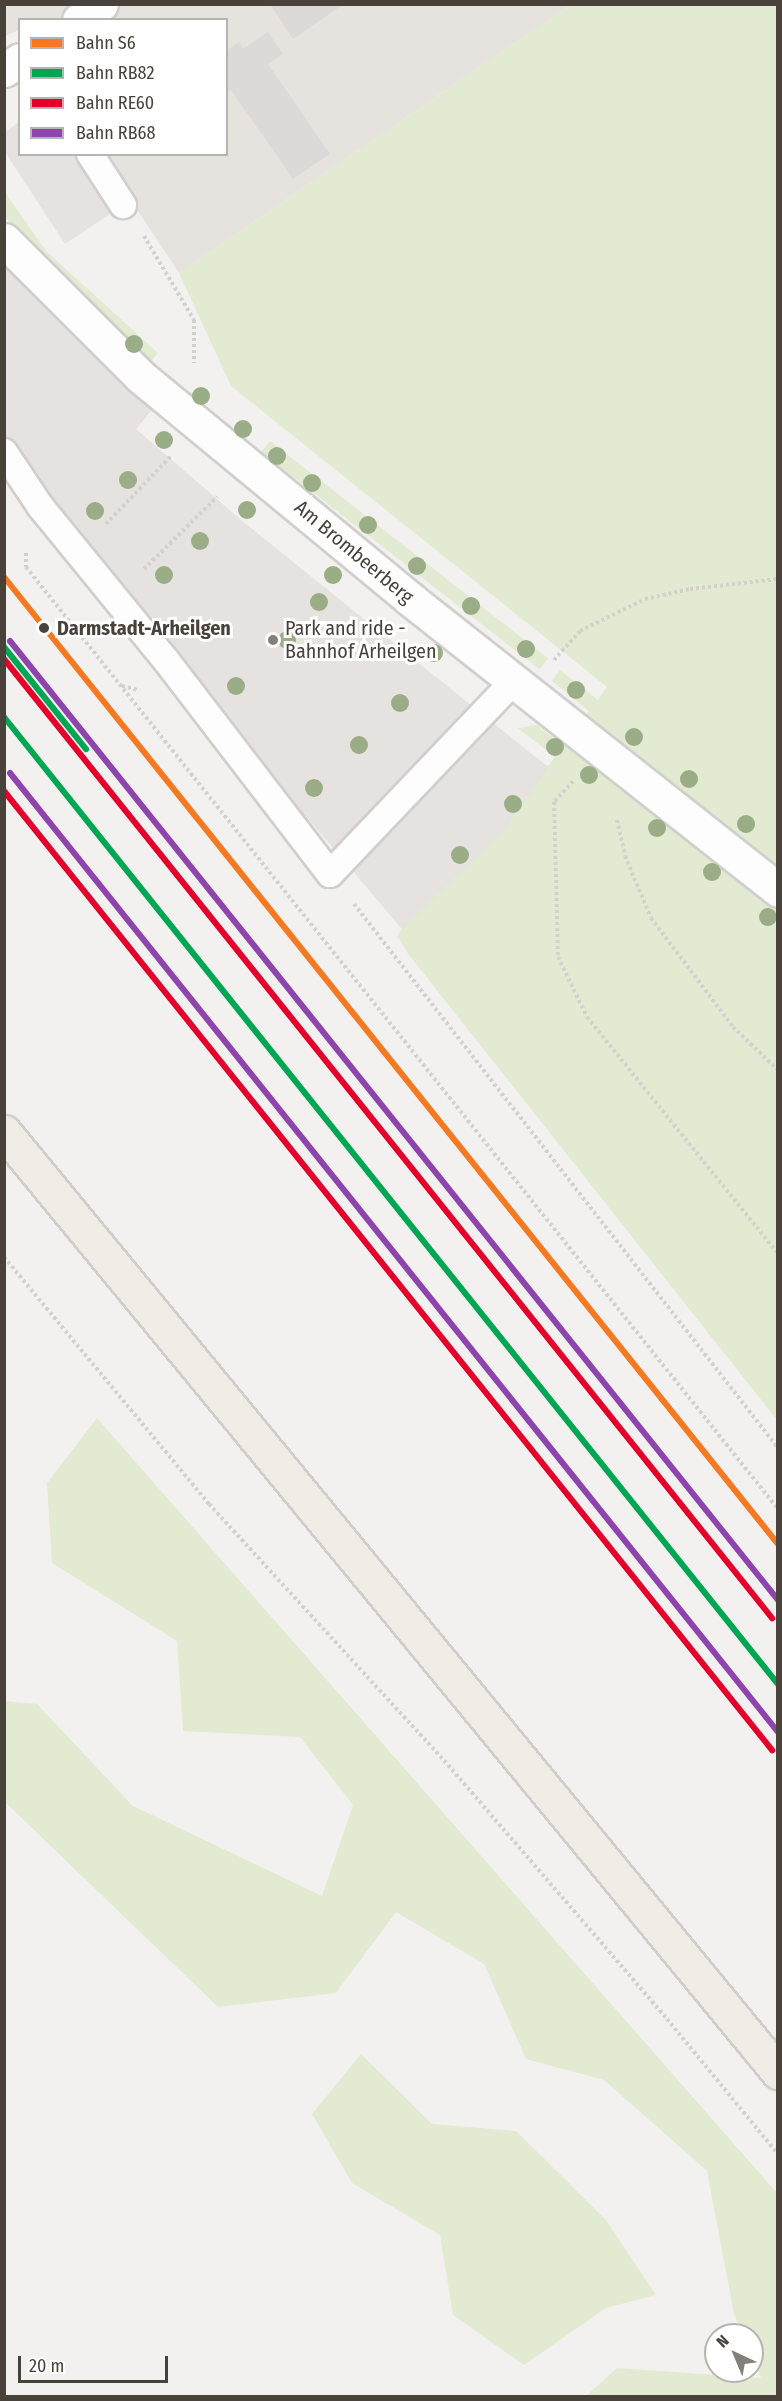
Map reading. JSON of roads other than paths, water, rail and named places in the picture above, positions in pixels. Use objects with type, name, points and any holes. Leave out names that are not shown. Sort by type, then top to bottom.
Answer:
[{"type":"main road","points":[[4,1132],[777,2072]]},
{"type":"street","points":[[82,18],[101,4]]},
{"type":"street","points":[[4,70],[18,61]]},
{"type":"street","name":"Am Brombeerberg","points":[[4,240],[141,377],[513,682],[777,890]]},
{"type":"lane","points":[[91,156],[123,205]]},
{"type":"lane","points":[[4,452],[27,489],[330,874],[513,682]]},
{"type":"rail line","name":"S6","points":[[4,577],[778,1544]]},
{"type":"rail line","name":"RB68","points":[[10,641],[778,1600]]},
{"type":"rail line","name":"RB82","points":[[4,647],[86,749]]},
{"type":"rail line","name":"RE60","points":[[4,659],[772,1618]]},
{"type":"rail line","name":"RB82","points":[[4,717],[778,1684]]},
{"type":"rail line","name":"RB68","points":[[10,773],[778,1732]]},
{"type":"rail line","name":"RE60","points":[[4,791],[772,1750]]},
{"type":"place","name":"Darmstadt-Arheilgen","points":[[44,628]]},
{"type":"place","name":"Park and ride - Bahnhof Arheilgen","points":[[273,640]]}]
